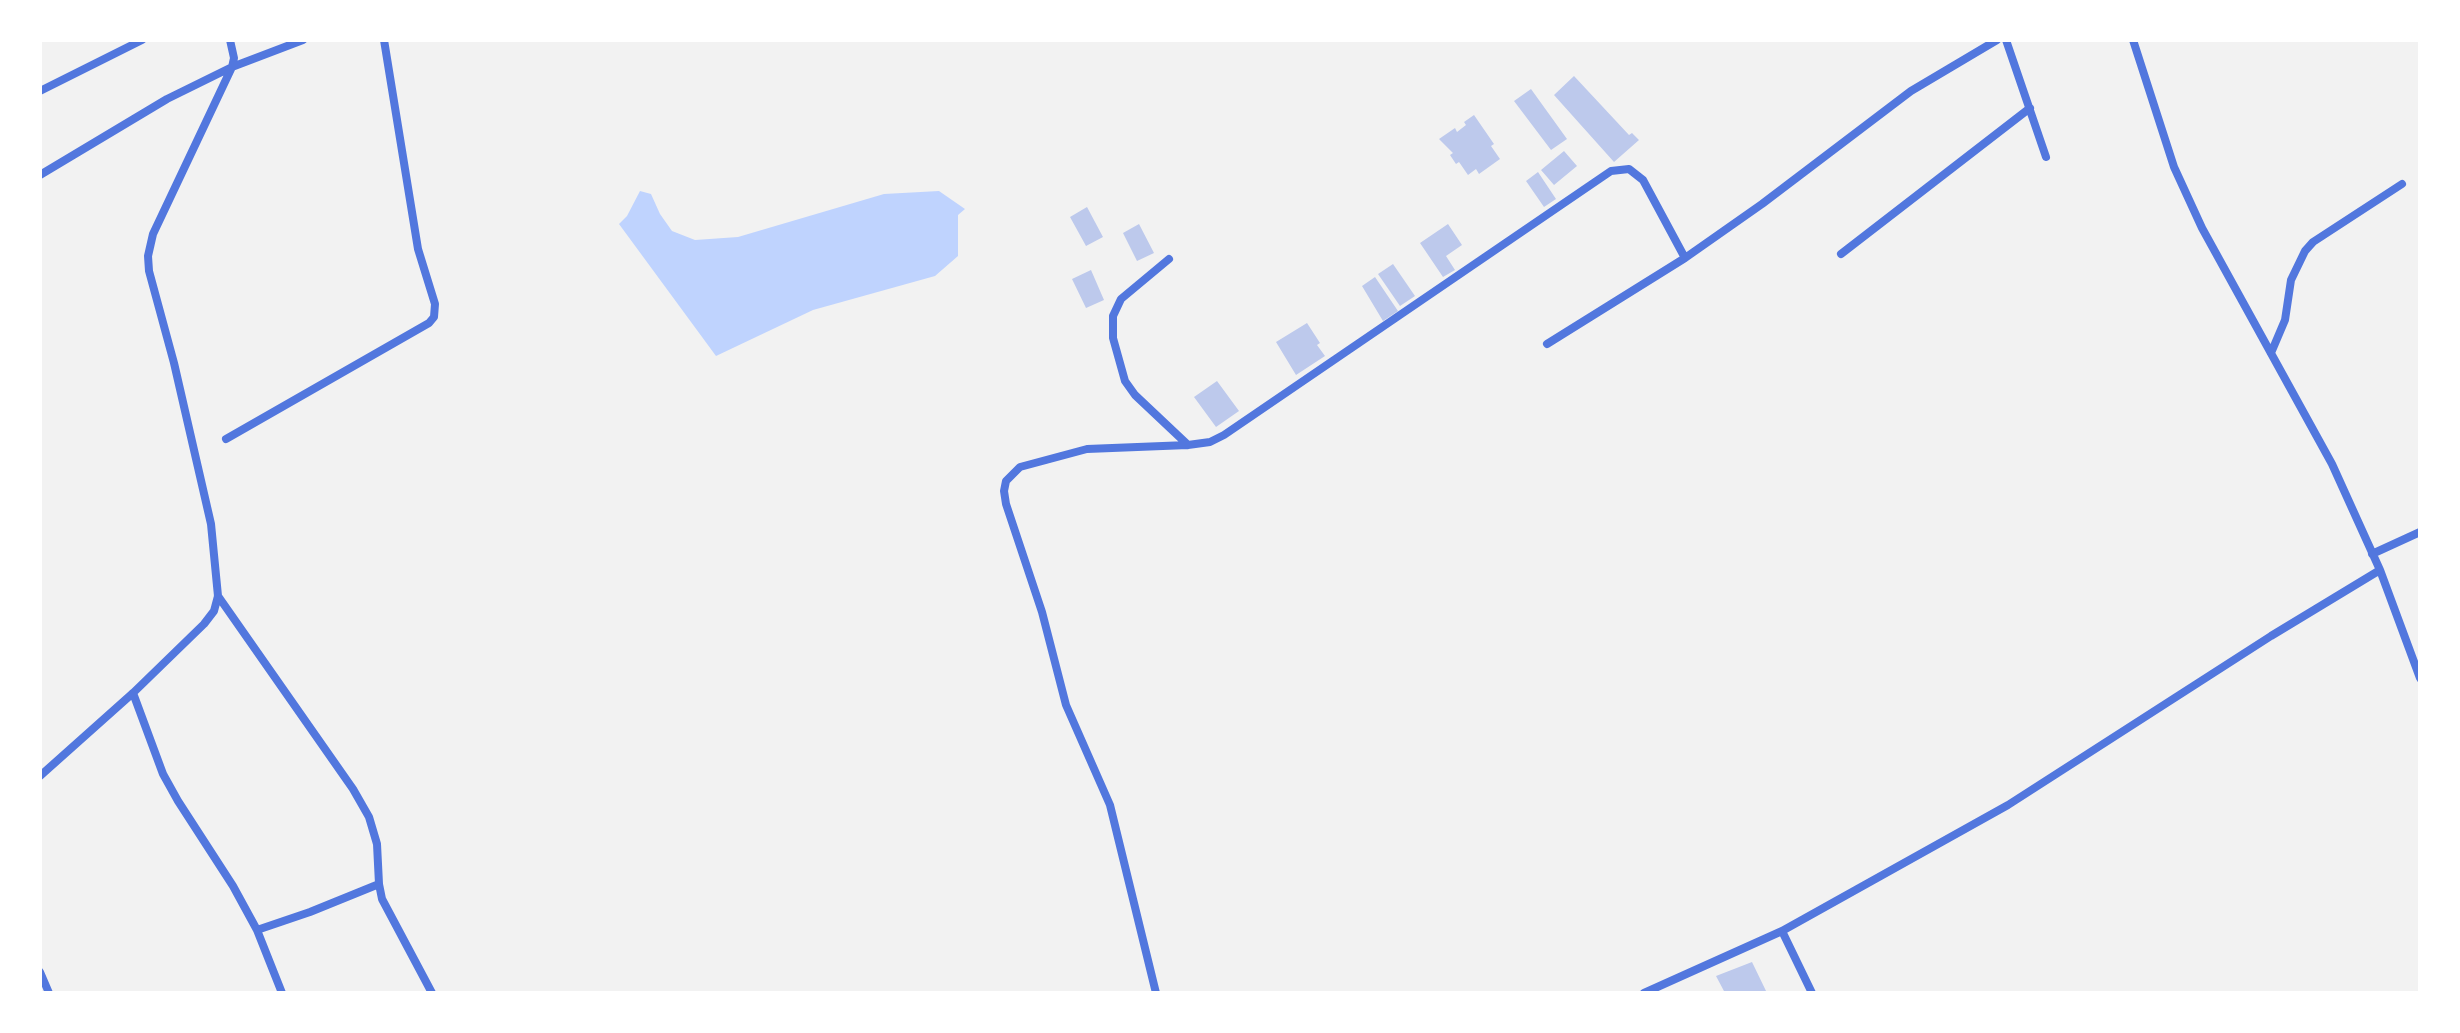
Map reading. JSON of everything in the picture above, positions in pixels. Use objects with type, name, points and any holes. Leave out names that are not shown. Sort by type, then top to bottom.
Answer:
[{"type":"street","points":[[40,91],[142,40]]},
{"type":"street","points":[[40,776],[204,624],[214,611],[218,596],[211,524],[149,271],[148,256],[153,234],[232,67],[234,58],[230,40]]},
{"type":"street","points":[[40,175],[167,99],[232,67],[303,40]]},
{"type":"street","points":[[226,439],[429,323],[434,317],[435,304],[418,249],[384,40]]},
{"type":"street","points":[[1547,344],[1685,258],[1911,91],[1997,40]]},
{"type":"street","points":[[2006,40],[2046,157]]},
{"type":"street","points":[[2133,40],[2174,167],[2202,228],[2332,464],[2380,570],[2420,678]]},
{"type":"street","points":[[1841,254],[2030,108]]},
{"type":"street","points":[[1156,993],[1110,805],[1066,705],[1042,612],[1004,491],[1012,472],[1020,467],[1087,449],[1210,442],[1243,424],[1611,171],[1629,169],[1643,180],[1685,258]]},
{"type":"street","points":[[2271,353],[2285,320],[2291,280],[2298,260],[2313,242],[2402,184]]},
{"type":"street","points":[[1169,259],[1121,299],[1113,316],[1113,338],[1125,381],[1135,395],[1188,445]]},
{"type":"street","points":[[2372,554],[2420,532]]},
{"type":"street","points":[[1644,993],[1782,931],[1844,899],[2008,805],[2380,570]]},
{"type":"street","points":[[218,596],[364,808],[377,844],[382,899],[432,993]]},
{"type":"street","points":[[133,693],[163,774],[257,930],[282,993]]},
{"type":"street","points":[[257,930],[379,884]]},
{"type":"street","points":[[1782,931],[1812,993]]},
{"type":"street","points":[[40,972],[49,993]]},
{"type":"water","points":[[640,191],[651,194],[672,231],[695,240],[738,237],[884,194],[939,191],[965,209],[958,215],[958,256],[935,276],[813,310],[716,356],[619,224],[627,216]]},
{"type":"building","points":[[1574,76],[1629,135],[1632,133],[1639,140],[1614,162],[1554,95]]},
{"type":"building","points":[[1531,89],[1567,139],[1551,150],[1514,101]]},
{"type":"building","points":[[1474,115],[1494,144],[1491,146],[1500,159],[1479,174],[1476,169],[1468,175],[1459,162],[1456,164],[1450,155],[1453,153],[1439,139],[1455,128],[1457,132]]},
{"type":"building","points":[[1564,151],[1577,166],[1554,185],[1541,170]]},
{"type":"building","points":[[1538,172],[1556,199],[1544,207],[1526,181]]},
{"type":"building","points":[[1087,207],[1103,237],[1086,246],[1070,217]]},
{"type":"building","points":[[1139,224],[1154,253],[1137,261],[1123,233]]},
{"type":"building","points":[[1448,224],[1462,245],[1446,256],[1455,270],[1443,277],[1420,243]]},
{"type":"building","points":[[1393,264],[1415,296],[1400,306],[1378,274]]},
{"type":"building","points":[[1091,270],[1104,300],[1086,308],[1072,279]]},
{"type":"building","points":[[1375,277],[1398,311],[1383,321],[1362,286]]},
{"type":"building","points":[[1307,323],[1325,356],[1296,375],[1276,342]]},
{"type":"building","points":[[1217,381],[1239,411],[1216,427],[1194,397]]},
{"type":"building","points":[[1752,962],[1767,993],[1725,993],[1716,976]]}]
